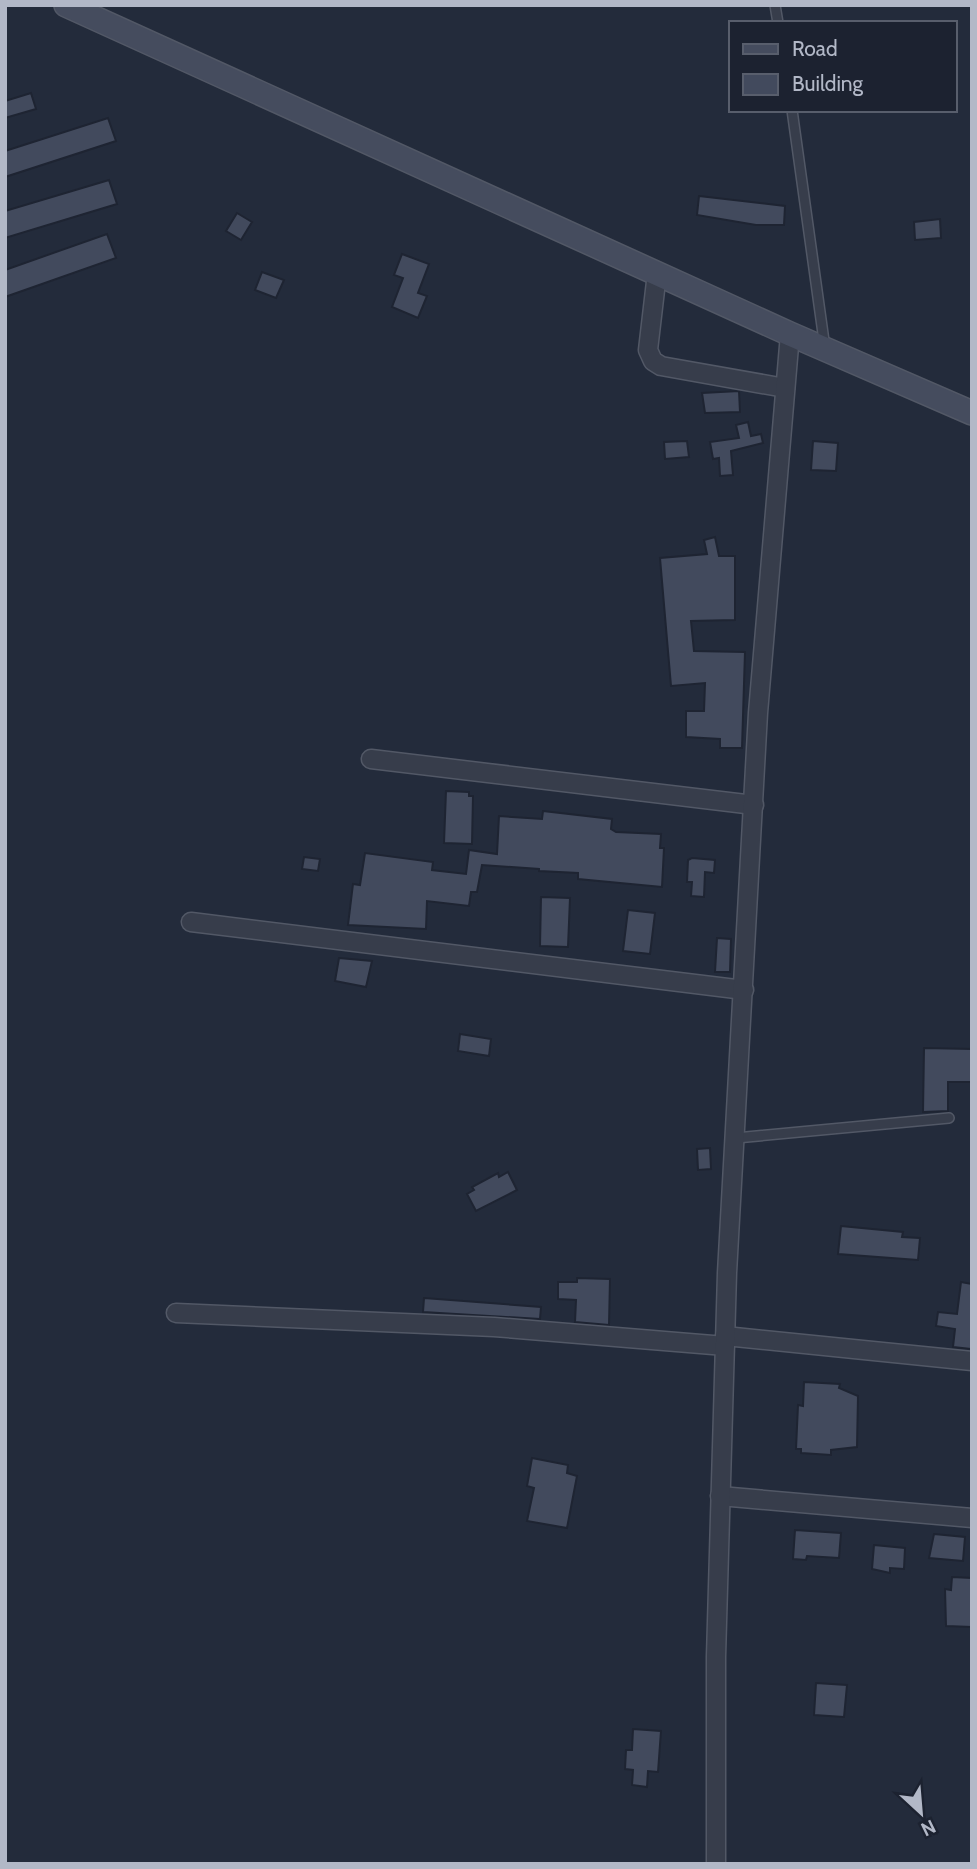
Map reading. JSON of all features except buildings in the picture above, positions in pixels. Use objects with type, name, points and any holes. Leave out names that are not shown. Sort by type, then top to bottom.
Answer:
[{"type":"street","points":[[66,5],[790,334],[972,413]]},
{"type":"street","points":[[657,273],[648,350],[653,361],[661,366],[785,388]]},
{"type":"street","points":[[716,1864],[715,1783],[725,1341],[754,805],[790,334]]},
{"type":"street","points":[[371,759],[754,805]]},
{"type":"street","points":[[191,922],[744,990]]},
{"type":"street","points":[[176,1313],[494,1326],[972,1361]]},
{"type":"street","points":[[720,1496],[972,1518]]},
{"type":"lane","points":[[792,112],[825,349]]},
{"type":"lane","points":[[736,1138],[949,1118]]}]
